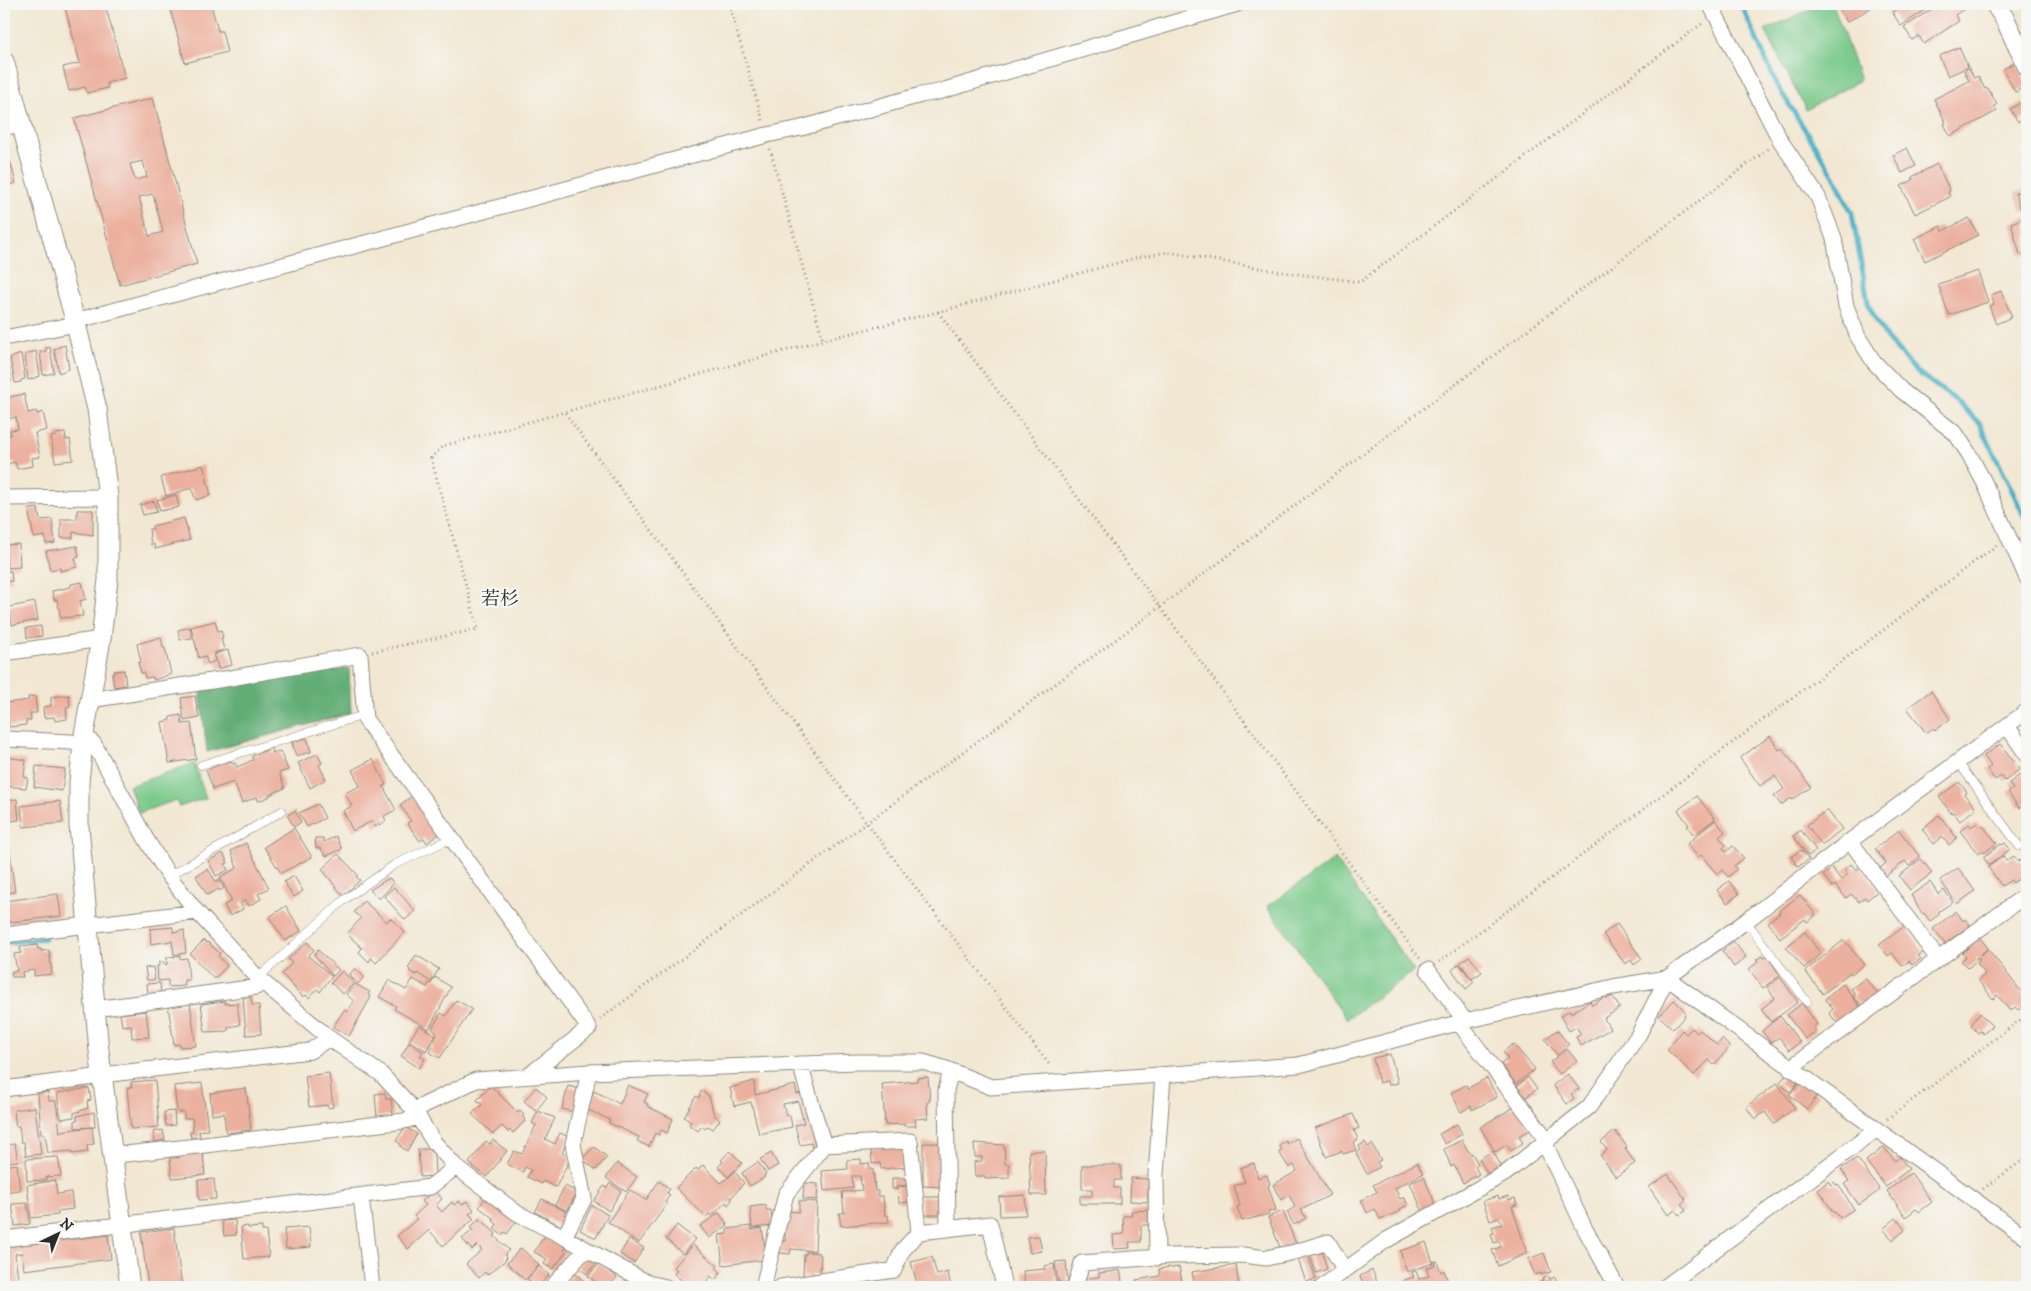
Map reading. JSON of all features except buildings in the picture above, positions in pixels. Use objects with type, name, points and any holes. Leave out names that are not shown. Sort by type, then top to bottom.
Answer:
[{"type":"street","points":[[4,338],[76,323],[767,135],[801,128],[938,92],[1237,4]]},
{"type":"street","points":[[1995,4],[2025,55]]},
{"type":"street","points":[[1713,8],[1780,140],[1818,197],[1834,238],[1846,306],[1858,337],[1874,362],[1900,390],[1956,434],[1970,454],[1984,482],[2027,578]]},
{"type":"street","points":[[4,60],[12,126],[76,323],[97,408],[108,497],[108,580],[101,639],[83,740],[79,782],[79,826],[102,1075],[130,1287]]},
{"type":"street","points":[[4,498],[108,497]]},
{"type":"street","points":[[4,653],[101,639]]},
{"type":"street","points":[[90,700],[231,678],[360,654],[365,719],[589,1028],[528,1076]]},
{"type":"street","points":[[113,1152],[126,1154],[404,1121],[476,1080],[528,1076],[800,1064],[923,1062],[990,1087],[1299,1065],[1462,1022],[1613,987],[1667,978],[2027,711]]},
{"type":"street","points":[[2007,726],[2027,755]]},
{"type":"street","points":[[4,739],[71,742],[83,740],[94,744],[146,839],[170,876],[197,912],[260,979],[328,1038],[381,1074],[416,1113],[434,1141],[456,1166],[517,1213],[649,1285],[666,1287]]},
{"type":"street","points":[[1850,841],[1938,960]]},
{"type":"street","points":[[1790,1068],[2027,894]]},
{"type":"street","points":[[4,935],[197,912]]},
{"type":"street","points":[[1428,970],[1546,1142],[1586,1229],[1617,1287]]},
{"type":"street","points":[[1667,978],[2027,1238]]},
{"type":"street","points":[[1322,1287],[1386,1241],[1506,1173],[1589,1107],[1639,1034],[1667,978]]},
{"type":"street","points":[[95,1010],[256,987],[260,979]]},
{"type":"street","points":[[4,1089],[102,1075],[310,1051],[328,1038]]},
{"type":"street","points":[[763,1287],[786,1194],[823,1150],[824,1145],[800,1064]]},
{"type":"street","points":[[948,1229],[946,1090],[951,1071]]},
{"type":"street","points":[[564,1237],[584,1199],[573,1144],[589,1072]]},
{"type":"street","points":[[1157,1258],[1156,1174],[1163,1076]]},
{"type":"street","points":[[1664,1287],[1876,1130]]},
{"type":"street","points":[[824,1145],[910,1140],[919,1232]]},
{"type":"street","points":[[4,1239],[430,1188],[456,1166]]},
{"type":"street","points":[[361,1197],[372,1287]]},
{"type":"street","points":[[781,1287],[894,1270],[902,1251],[919,1232],[990,1224],[1004,1287]]},
{"type":"street","points":[[1075,1287],[1082,1263],[1244,1255],[1266,1258],[1328,1242],[1344,1270]]},
{"type":"street","points":[[552,1287],[586,1249]]},
{"type":"lane","points":[[200,765],[364,715]]},
{"type":"lane","points":[[1958,762],[2019,846]]},
{"type":"lane","points":[[170,876],[282,811]]},
{"type":"lane","points":[[260,979],[344,900],[394,865],[452,838]]},
{"type":"lane","points":[[1746,921],[1807,1002]]},
{"type":"path","points":[[729,4],[823,340]]},
{"type":"path","points":[[360,654],[478,629],[430,458],[443,446],[823,340],[938,312],[1139,257],[1168,252],[1282,272],[1360,282],[1713,8]]},
{"type":"path","points":[[589,1028],[1160,607],[1780,140]]},
{"type":"path","points":[[938,312],[1160,607],[1428,970],[2008,538]]},
{"type":"path","points":[[565,413],[867,823],[1062,1082]]},
{"type":"path","points":[[1876,1130],[1916,1096],[2027,1015]]},
{"type":"path","points":[[1972,1197],[2027,1157]]},
{"type":"green space","points":[[1822,4],[1833,4],[1860,80],[1806,110],[1765,30]]},
{"type":"green space","points":[[349,668],[351,713],[207,752],[200,691]]},
{"type":"green space","points":[[194,763],[206,798],[179,807],[176,800],[139,813],[129,786]]},
{"type":"green space","points":[[1335,859],[1414,971],[1347,1019],[1267,906]]},
{"type":"waterway","points":[[1741,4],[1777,85],[1834,176],[1852,213],[1869,307],[1887,339],[1916,371],[1958,402],[1980,424],[2027,522]]},
{"type":"waterway","points":[[4,943],[45,938]]},
{"type":"district","name":"若杉","points":[[500,599]]}]
